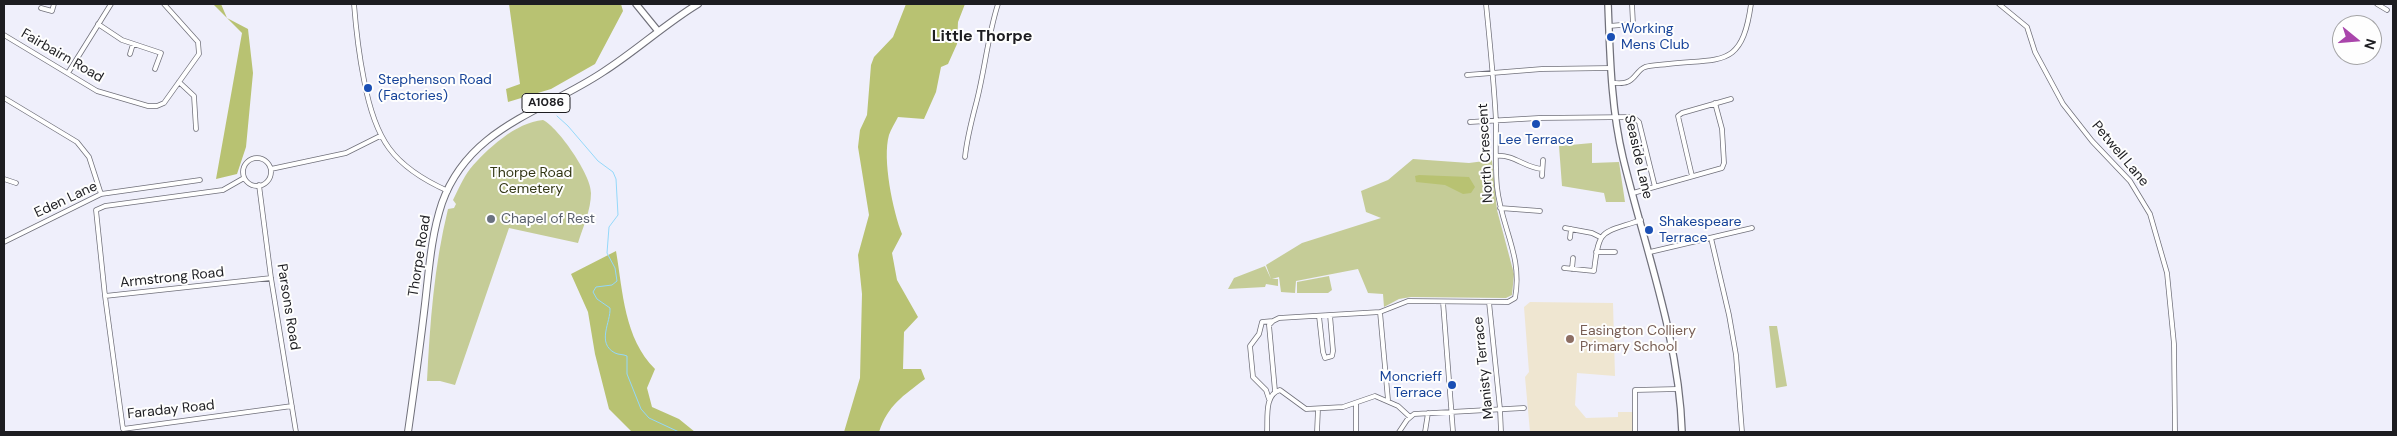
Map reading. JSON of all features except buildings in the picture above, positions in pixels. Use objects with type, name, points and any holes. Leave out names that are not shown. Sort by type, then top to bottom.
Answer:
[{"type":"main road","points":[[636,4],[658,31]]},
{"type":"main road","name":"Thorpe Road","points":[[408,432],[433,240],[448,191],[468,160],[495,133],[518,118],[602,73],[698,4]]},
{"type":"main road","name":"Seaside Lane","points":[[1608,4],[1615,116],[1633,193],[1650,252],[1678,389],[1682,432]]},
{"type":"street","points":[[41,8],[52,11],[54,4]]},
{"type":"street","points":[[68,73],[110,4]]},
{"type":"street","name":"Fairbairn Road","points":[[4,35],[97,91],[148,106],[157,106],[164,103],[197,59],[200,48],[198,42],[164,4]]},
{"type":"street","points":[[354,4],[356,41],[369,110],[380,136],[393,154],[414,174],[448,191]]},
{"type":"street","points":[[965,157],[969,127],[977,100],[992,20],[998,4]]},
{"type":"street","name":"North Crescent","points":[[1486,4],[1496,120],[1496,156],[1500,208],[1517,261],[1518,284],[1515,298],[1508,302],[1488,302]]},
{"type":"street","points":[[1632,4],[1633,24]]},
{"type":"street","points":[[1612,83],[1627,83],[1645,67],[1723,58],[1734,53],[1740,45],[1745,32],[1751,4]]},
{"type":"street","name":"Petwell Lane","points":[[1999,4],[2027,27],[2035,52],[2063,104],[2092,141],[2130,181],[2150,214],[2166,273],[2174,344],[2176,432]]},
{"type":"street","points":[[2377,4],[2387,10]]},
{"type":"street","points":[[1609,26],[1640,23]]},
{"type":"street","points":[[98,24],[122,40],[160,53],[155,69]]},
{"type":"street","points":[[130,54],[133,44]]},
{"type":"street","points":[[1467,75],[1492,72],[1611,68]]},
{"type":"street","points":[[179,82],[194,96],[196,129]]},
{"type":"street","points":[[4,98],[77,142],[89,157],[101,194]]},
{"type":"street","points":[[1692,176],[1678,116],[1682,113],[1731,99]]},
{"type":"street","points":[[1633,193],[1722,168],[1724,163],[1722,129],[1715,103]]},
{"type":"street","points":[[1470,122],[1615,116],[1634,117],[1639,122],[1655,187]]},
{"type":"street","points":[[271,169],[346,153],[380,136]]},
{"type":"street","points":[[1496,156],[1508,156],[1528,167],[1542,169]]},
{"type":"street","points":[[262,158],[266,160],[271,169],[270,178],[259,185],[252,185],[244,178],[244,166],[251,159],[262,158]]},
{"type":"street","points":[[1542,176],[1543,160]]},
{"type":"street","name":"Armstrong Road","points":[[244,178],[223,190],[105,206],[96,210],[105,296],[271,278]]},
{"type":"street","points":[[4,179],[16,183]]},
{"type":"street","name":"Eden Lane","points":[[4,242],[101,194],[200,180]]},
{"type":"street","name":"Parsons Road","points":[[259,185],[271,278],[296,432]]},
{"type":"street","points":[[1500,208],[1540,211]]},
{"type":"street","points":[[1564,268],[1594,271],[1600,237],[1606,232],[1641,220]]},
{"type":"street","points":[[1565,228],[1592,233],[1600,237]]},
{"type":"street","points":[[1650,252],[1752,228]]},
{"type":"street","points":[[1570,238],[1571,229]]},
{"type":"street","points":[[1711,238],[1732,331],[1742,432]]},
{"type":"street","points":[[1596,252],[1615,252]]},
{"type":"street","points":[[1572,269],[1573,258]]},
{"type":"street","name":"Faraday Road","points":[[105,296],[123,429],[292,406]]},
{"type":"street","points":[[1270,399],[1276,391],[1269,325],[1279,318],[1380,312],[1408,301],[1488,302]]},
{"type":"street","points":[[1443,302],[1453,432]]},
{"type":"street","name":"Manisty Terrace","points":[[1488,302],[1501,432]]},
{"type":"street","points":[[1380,312],[1388,400]]},
{"type":"street","points":[[1319,316],[1324,358],[1328,358],[1332,356],[1333,351],[1330,315]]},
{"type":"street","points":[[1267,432],[1270,399],[1266,390],[1253,377],[1250,346],[1259,334],[1262,322],[1273,321]]},
{"type":"street","points":[[1635,432],[1636,390],[1678,389]]},
{"type":"street","points":[[1276,391],[1280,390],[1306,410],[1356,403],[1375,396],[1388,400],[1410,417]]},
{"type":"street","points":[[1356,403],[1356,432]]},
{"type":"street","points":[[1399,432],[1414,414],[1524,408]]},
{"type":"street","points":[[1317,432],[1318,409]]},
{"type":"street","points":[[1425,432],[1428,413]]},
{"type":"shaded area","name":"Easington Colliery Primary School","points":[[1530,302],[1613,303],[1615,376],[1577,373],[1575,405],[1586,418],[1618,417],[1618,412],[1634,412],[1634,432],[1530,432],[1525,377],[1529,372],[1524,307]]},
{"type":"green space","points":[[213,4],[221,4],[227,18]]},
{"type":"green space","points":[[509,4],[621,4],[623,11],[595,64],[551,89],[508,102],[506,89],[520,84]]},
{"type":"green space","points":[[906,4],[965,4],[958,22],[957,44],[948,64],[941,67],[936,92],[924,119],[898,117],[890,133],[887,145],[890,185],[895,212],[902,234],[892,253],[897,280],[918,317],[904,332],[903,369],[921,369],[925,379],[897,402],[887,415],[879,432],[844,432],[860,378],[862,294],[858,255],[869,215],[858,147],[860,130],[867,115],[871,65],[874,57],[893,37]]},
{"type":"green space","points":[[227,18],[248,29],[253,73],[246,147],[237,174],[216,179],[242,33]]},
{"type":"green space","name":"Thorpe Road Cemetery","points":[[543,120],[557,132],[573,153],[590,185],[590,206],[578,243],[509,228],[455,385],[440,381],[427,381],[433,295],[448,209],[454,208],[456,204],[453,200],[463,180],[484,154],[512,131]]},
{"type":"green space","points":[[1592,143],[1592,163],[1619,162],[1625,202],[1606,202],[1604,193],[1562,186],[1559,146]]},
{"type":"green space","points":[[1413,159],[1469,163],[1492,160],[1497,210],[1514,274],[1512,295],[1506,298],[1411,297],[1399,299],[1384,307],[1383,294],[1368,293],[1358,269],[1296,281],[1295,293],[1281,292],[1279,277],[1272,279],[1278,279],[1278,286],[1266,284],[1265,287],[1228,289],[1234,278],[1265,266],[1271,279],[1266,265],[1302,243],[1381,218],[1366,212],[1361,191],[1388,180]]},
{"type":"green space","points":[[1415,176],[1469,177],[1475,187],[1471,193],[1463,194],[1445,185],[1416,182]]},
{"type":"green space","points":[[616,251],[626,314],[637,343],[655,369],[647,388],[652,407],[679,419],[695,432],[632,432],[609,409],[595,354],[588,312],[571,274]]},
{"type":"green space","points":[[1329,276],[1332,290],[1328,293],[1297,293],[1297,282]]},
{"type":"green space","points":[[1769,326],[1777,326],[1787,386],[1776,388]]},
{"type":"waterway","points":[[557,116],[598,161],[613,172],[616,179],[618,215],[609,227],[607,253],[615,268],[617,281],[612,285],[596,287],[593,292],[597,299],[610,308],[605,338],[606,344],[615,353],[627,356],[627,374],[641,409],[649,418],[679,432]]},
{"type":"place","name":"Working Mens Club","points":[[1611,37]]},
{"type":"place","name":"Stephenson Road (Factories)","points":[[368,88]]},
{"type":"place","name":"Lee Terrace","points":[[1536,124]]},
{"type":"place","name":"Chapel of Rest","points":[[491,219]]},
{"type":"place","name":"Shakespeare Terrace","points":[[1649,230]]},
{"type":"place","name":"Easington Colliery Primary School","points":[[1570,339]]},
{"type":"place","name":"Moncrieff Terrace","points":[[1452,385]]},
{"type":"district","name":"Little Thorpe","points":[[982,37]]}]
